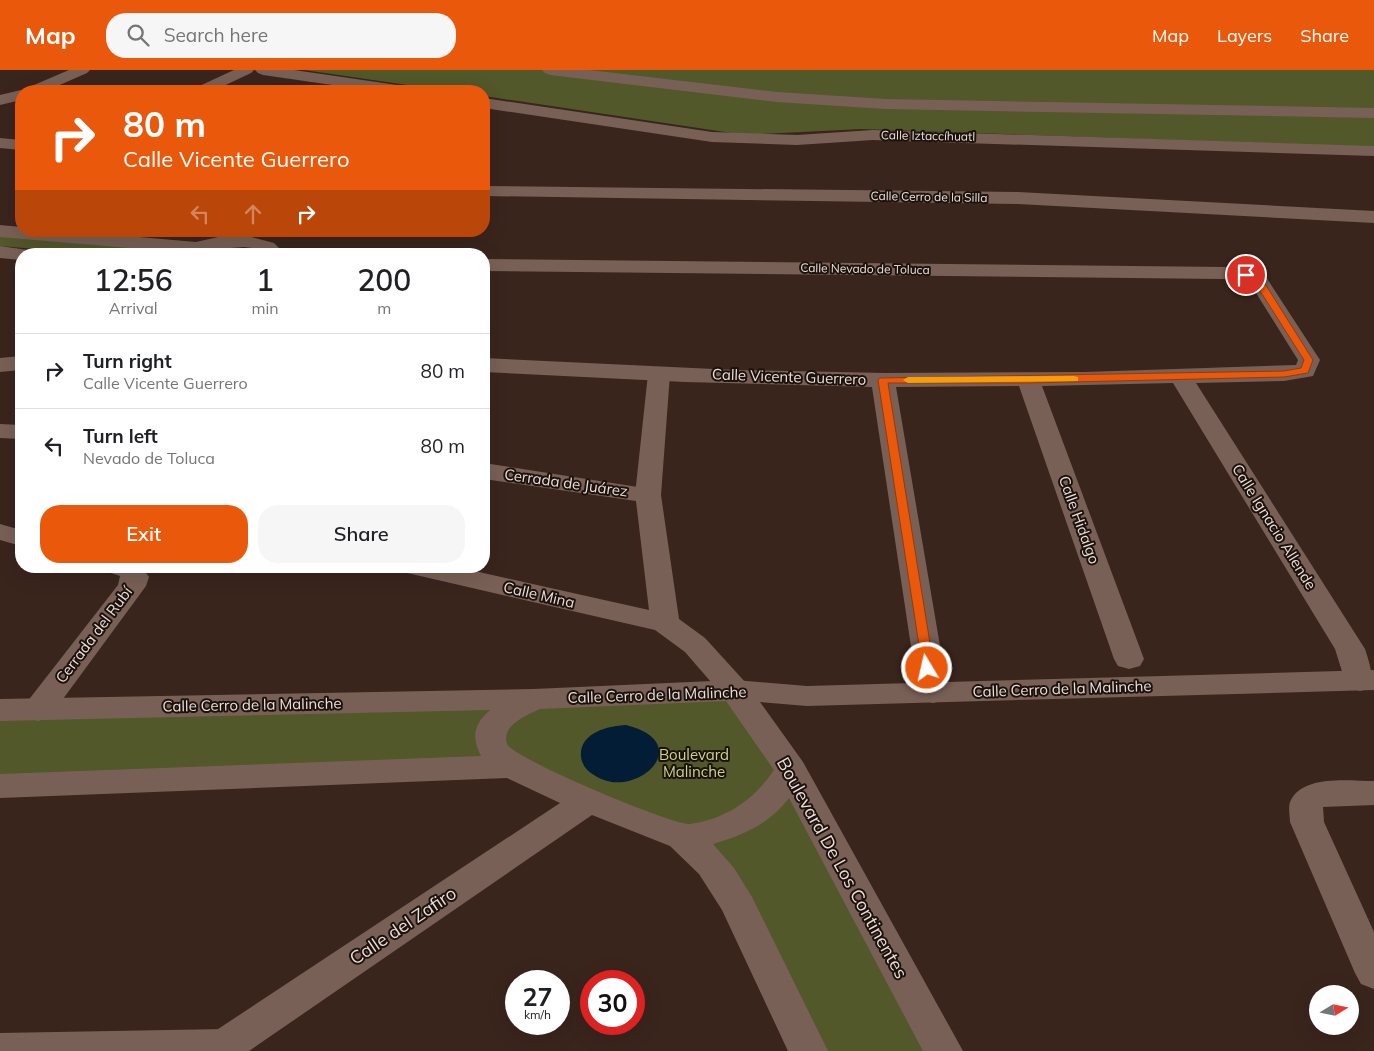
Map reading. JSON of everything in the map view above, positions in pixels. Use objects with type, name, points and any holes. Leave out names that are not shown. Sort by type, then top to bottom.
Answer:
[{"type":"street","points":[[47,85],[82,70]]},
{"type":"street","points":[[214,85],[246,70]]},
{"type":"street","points":[[263,70],[364,85]]},
{"type":"street","points":[[550,70],[777,97],[886,104],[1374,113]]},
{"type":"street","points":[[0,100],[15,96]]},
{"type":"street","name":"Calle Iztaccíhuatl","points":[[490,104],[720,138],[797,140],[848,135],[882,135],[1374,151]]},
{"type":"street","points":[[0,143],[15,144]]},
{"type":"street","name":"Calle Cerro de la Silla","points":[[490,192],[1018,198],[1374,217]]},
{"type":"street","points":[[0,231],[15,233]]},
{"type":"street","points":[[57,237],[162,248]]},
{"type":"street","points":[[202,248],[260,237],[269,248]]},
{"type":"street","points":[[0,252],[15,253]]},
{"type":"street","name":"Calle Nevado de Toluca","points":[[490,265],[1224,273],[1246,275],[1258,281],[1309,360],[1304,371]]},
{"type":"street","points":[[0,365],[15,363]]},
{"type":"street","name":"Calle Vicente Guerrero","points":[[490,365],[659,374],[883,380],[1028,380],[1284,374],[1304,371]]},
{"type":"street","points":[[659,374],[648,495],[665,623]]},
{"type":"street","name":"Calle Ignacio Allende","points":[[1180,376],[1350,649],[1367,681]]},
{"type":"street","points":[[883,380],[933,693]]},
{"type":"street","name":"Calle Hidalgo","points":[[1028,380],[1129,660]]},
{"type":"street","points":[[0,431],[15,432]]},
{"type":"street","name":"Cerrada de Juárez","points":[[490,472],[648,495]]},
{"type":"street","points":[[0,532],[15,536]]},
{"type":"street","name":"Cerrada del Rubí","points":[[38,710],[132,586],[135,577],[132,573]]},
{"type":"street","name":"Calle Mina","points":[[444,573],[665,623]]},
{"type":"street","name":"Boulevard De Los Continentes","points":[[665,623],[695,646],[735,690],[791,770],[943,1051]]},
{"type":"street","name":"Calle Cerro de la Malinche","points":[[0,710],[534,699],[735,690],[807,696],[1367,681]]},
{"type":"street","points":[[534,699],[502,716],[492,729],[490,743],[497,756],[511,766],[588,800],[684,838],[708,861],[730,888],[808,1051]]},
{"type":"street","points":[[0,786],[511,766]]},
{"type":"street","points":[[684,838],[724,829],[743,821],[762,808],[773,797],[791,770]]},
{"type":"street","points":[[1374,793],[1316,794],[1306,804],[1307,822],[1374,973]]},
{"type":"street","name":"Calle del Zafiro","points":[[221,1049],[588,800]]},
{"type":"street","points":[[0,1050],[221,1049]]},
{"type":"green space","points":[[304,70],[1374,70],[1374,147],[861,129],[745,135],[490,97],[490,85],[408,85]]},
{"type":"green space","points":[[0,233],[15,234],[15,237],[49,237],[184,248],[24,248],[0,246]]},
{"type":"green space","name":"Boulevard Malinche","points":[[735,690],[943,1051],[808,1051],[684,838],[511,766],[0,786],[0,711]]},
{"type":"water","points":[[626,725],[647,733],[657,744],[659,756],[652,767],[641,776],[626,782],[610,782],[594,775],[585,768],[581,757],[582,749],[589,737],[603,729]]},
{"type":"slow traffic","points":[[908,380],[1074,379]]},
{"type":"route","points":[[927,668],[883,380],[1028,380],[1284,374],[1304,371],[1309,360],[1258,281],[1246,275]]}]
